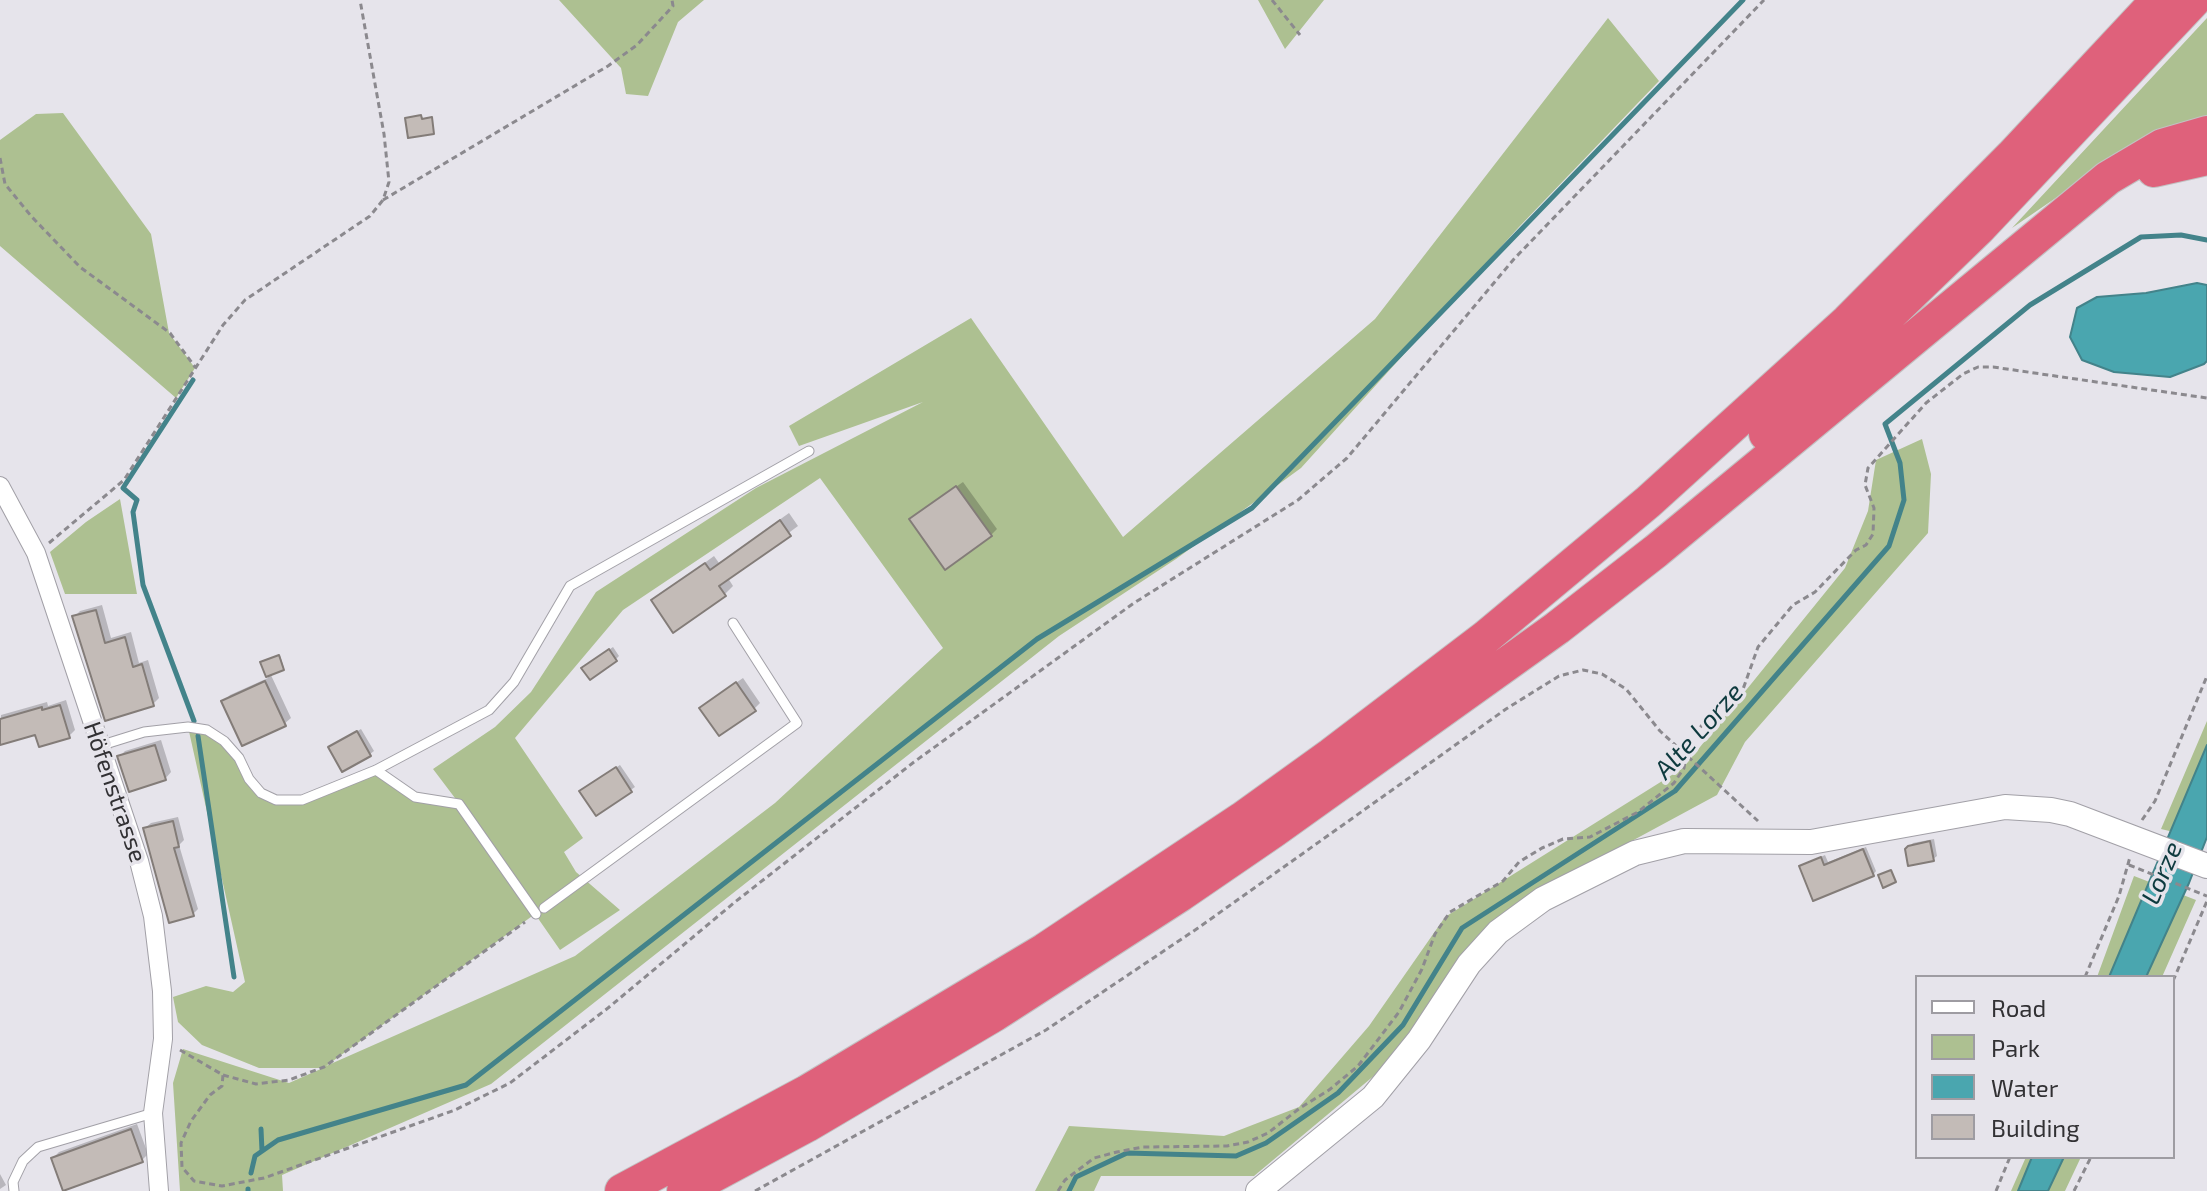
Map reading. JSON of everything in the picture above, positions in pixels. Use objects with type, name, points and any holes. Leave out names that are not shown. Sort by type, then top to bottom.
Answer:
[{"type":"highway","points":[[622,1191],[807,1092],[1058,942],[1242,819],[1462,655],[1648,502],[1848,321],[2012,156],[2158,0]]},
{"type":"highway","points":[[1352,774],[1597,582],[1777,424],[1979,228],[2194,0]]},
{"type":"highway","points":[[684,1191],[807,1125],[1087,956],[1181,894],[1557,628],[1656,551],[2100,184],[2136,160],[2176,141],[2207,133]]},
{"type":"highway","points":[[2054,221],[2092,197],[2132,178],[2163,167],[2207,158]]},
{"type":"street","name":"Höfenstrasse","points":[[0,486],[36,553],[139,861],[153,916],[162,991],[163,1039],[153,1113],[159,1191]]},
{"type":"street","points":[[1258,1191],[1373,1097],[1419,1040],[1469,964],[1498,932],[1543,899],[1635,853],[1684,841],[1811,842],[1837,839],[2005,807],[2070,814],[2204,865]]},
{"type":"lane","points":[[99,746],[144,732],[188,727],[207,730],[224,741],[239,758],[249,779],[261,793],[276,800],[302,800],[376,770],[489,710],[514,682],[570,586],[809,451]]},
{"type":"lane","points":[[376,770],[415,797],[459,804],[540,911],[797,723],[733,623]]},
{"type":"lane","points":[[14,1191],[13,1182],[23,1161],[38,1147],[153,1113]]},
{"type":"path","points":[[360,0],[384,134],[389,182],[383,200]]},
{"type":"path","points":[[36,553],[124,480],[223,325],[245,300],[370,216],[383,200],[608,66],[637,45],[673,6],[672,0]]},
{"type":"path","points":[[1272,0],[1300,35]]},
{"type":"path","points":[[223,1075],[222,1086],[210,1095],[191,1121],[181,1143],[182,1167],[194,1181],[222,1186],[264,1178],[455,1110],[510,1083],[914,762],[1134,603],[1298,500],[1347,458],[1514,259],[1764,0]]},
{"type":"path","points":[[0,158],[5,184],[31,216],[80,267],[170,333],[195,368]]},
{"type":"path","points":[[1058,1191],[1065,1180],[1094,1158],[1143,1147],[1227,1146],[1248,1142],[1268,1133],[1358,1066],[1399,1012],[1422,969],[1435,934],[1450,912],[1503,881],[1519,862],[1542,848],[1563,839],[1590,837],[1638,812],[1674,783],[1684,768],[1684,753],[1716,707],[1742,692],[1758,647],[1793,605],[1815,592],[1856,550],[1866,545],[1873,534],[1874,508],[1865,485],[1868,468],[1926,403],[1963,374],[1978,367],[1993,367],[2207,398]]},
{"type":"path","points":[[755,1191],[1046,1030],[1198,928],[1506,709],[1559,676],[1583,670],[1602,674],[1626,689],[1660,731],[1770,832],[1775,841]]},
{"type":"path","points":[[2143,841],[2155,801],[2207,676]]},
{"type":"path","points":[[2086,975],[2129,865],[2207,898],[2175,976]]},
{"type":"path","points":[[163,1039],[223,1075],[256,1084],[289,1080],[324,1067],[540,911]]},
{"type":"path","points":[[1996,1191],[2009,1159]]},
{"type":"path","points":[[2074,1191],[2090,1159]]},
{"type":"green space","points":[[559,0],[704,0],[678,22],[648,96],[626,94],[621,68]]},
{"type":"green space","points":[[1258,0],[1324,0],[1285,49]]},
{"type":"green space","points":[[1608,18],[1659,81],[1519,227],[1301,468],[1176,559],[1059,636],[491,1084],[282,1175],[283,1191],[180,1191],[173,1083],[183,1049],[289,1083],[323,1068],[259,1068],[202,1045],[178,1022],[173,997],[206,986],[233,992],[245,982],[188,727],[224,741],[249,779],[276,800],[302,800],[376,770],[415,797],[458,802],[433,769],[495,727],[531,692],[596,592],[756,488],[923,402],[799,446],[789,426],[971,318],[1123,537],[1375,319]],"holes":[[[820,478],[943,648],[775,803],[575,956],[326,1066],[535,914],[560,950],[620,910],[576,872],[564,852],[583,838],[515,738],[623,610]]]},
{"type":"green space","points":[[2207,18],[2207,115],[2130,147],[2012,228]]},
{"type":"green space","points":[[63,113],[151,234],[169,333],[195,368],[176,398],[0,246],[0,140],[36,114]]},
{"type":"green space","points":[[1922,439],[1931,474],[1928,533],[1745,742],[1717,795],[1517,903],[1412,1044],[1254,1176],[1101,1176],[1094,1191],[1035,1191],[1069,1126],[1224,1136],[1299,1107],[1369,1026],[1445,917],[1683,768],[1845,568],[1868,511],[1876,460]]},
{"type":"green space","points":[[120,499],[137,594],[65,594],[50,552]]},
{"type":"green space","points":[[2207,721],[2207,840],[2161,829]]},
{"type":"green space","points":[[2134,876],[2196,900],[2163,975],[2098,975]]},
{"type":"green space","points":[[2025,1159],[2080,1159],[2065,1191],[2011,1191]]},
{"type":"water","points":[[2197,283],[2207,285],[2207,361],[2204,364],[2170,377],[2114,372],[2082,360],[2070,337],[2077,308],[2097,297],[2146,293]]},
{"type":"water","name":"Lorze","points":[[2207,745],[2207,837],[2189,883],[2147,975],[2110,975]]},
{"type":"water","points":[[2031,1159],[2063,1159],[2048,1191],[2018,1191]]},
{"type":"building","points":[[421,115],[422,119],[432,117],[434,134],[408,138],[405,118]]},
{"type":"building","points":[[956,486],[992,536],[945,570],[909,519]]},
{"type":"building","points":[[780,520],[791,536],[719,586],[726,596],[673,633],[651,600],[705,563],[710,570]]},
{"type":"building","points":[[96,610],[105,643],[125,637],[133,667],[142,664],[154,706],[105,721],[72,616]]},
{"type":"building","points":[[609,649],[617,661],[590,680],[581,668]]},
{"type":"building","points":[[279,655],[284,670],[266,677],[260,662]]},
{"type":"building","points":[[265,681],[286,726],[242,746],[221,701]]},
{"type":"building","points":[[736,682],[756,711],[719,736],[699,708]]},
{"type":"building","points":[[60,705],[70,738],[39,747],[35,735],[0,745],[0,719]]},
{"type":"building","points":[[357,731],[371,756],[342,772],[328,747]]},
{"type":"building","points":[[155,745],[166,780],[129,792],[117,756]]},
{"type":"building","points":[[616,767],[632,792],[596,816],[579,791]]},
{"type":"building","points":[[173,821],[179,847],[174,848],[194,916],[169,923],[143,828]]},
{"type":"building","points":[[1930,841],[1934,861],[1908,866],[1905,849]]},
{"type":"building","points":[[1863,849],[1874,876],[1813,901],[1799,866],[1821,857],[1824,865]]},
{"type":"building","points":[[1891,870],[1896,882],[1883,888],[1878,875]]},
{"type":"building","points":[[131,1129],[143,1162],[63,1191],[51,1158]]},
{"type":"waterway","points":[[251,1173],[255,1156],[278,1140],[466,1085],[1037,639],[1252,508],[1743,0]]},
{"type":"waterway","name":"Alte Lorze","points":[[1069,1191],[1076,1177],[1127,1153],[1236,1156],[1266,1143],[1338,1093],[1403,1025],[1462,928],[1675,791],[1889,546],[1904,500],[1900,463],[1885,424],[2030,305],[2141,237],[2181,235],[2207,240]]},
{"type":"waterway","points":[[193,380],[123,488],[137,500],[133,512],[143,585],[194,721]]},
{"type":"waterway","points":[[198,736],[234,977]]},
{"type":"waterway","points":[[261,1129],[262,1151]]}]
